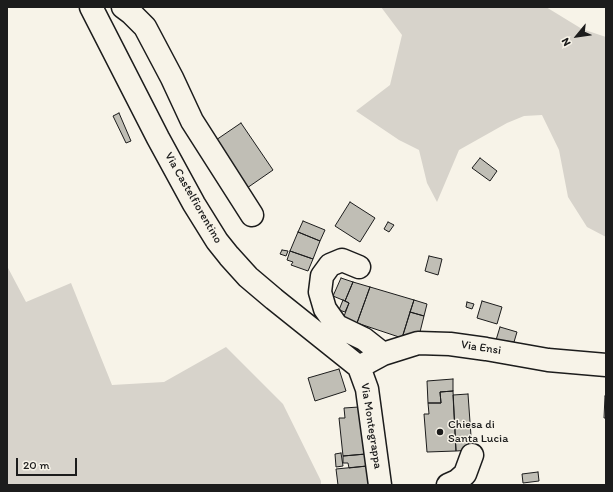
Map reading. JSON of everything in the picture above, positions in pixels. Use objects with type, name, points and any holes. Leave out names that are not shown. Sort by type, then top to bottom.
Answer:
[{"type":"street","points":[[104,9],[132,13],[145,27],[172,78],[192,121],[252,215]]},
{"type":"street","name":"Via Castelfiorentino","points":[[104,9],[158,138],[194,204],[221,246],[229,256],[274,299],[360,367]]},
{"type":"street","points":[[360,267],[342,260],[330,264],[322,276],[320,292],[324,309],[337,326],[364,338],[382,354]]},
{"type":"street","name":"Via Ensi","points":[[360,367],[382,354],[418,343],[450,344],[548,360],[606,366]]},
{"type":"street","name":"Via Montegrappa","points":[[360,367],[367,389],[380,485]]},
{"type":"street","points":[[448,485],[457,481],[465,474],[472,455]]},
{"type":"shaded area","points":[[381,7],[546,7],[582,29],[606,37],[606,237],[587,227],[568,197],[559,150],[542,115],[524,116],[507,123],[459,150],[437,202],[427,183],[419,150],[399,140],[356,111],[390,85],[402,35]]},
{"type":"shaded area","points":[[7,266],[26,302],[71,283],[112,385],[164,382],[226,347],[283,404],[321,481],[321,485],[7,485]]},
{"type":"building","points":[[119,113],[131,141],[126,143],[113,116]]},
{"type":"building","points":[[241,123],[273,170],[247,188],[216,140]]},
{"type":"building","points":[[480,158],[497,171],[490,181],[472,168]]},
{"type":"building","points":[[350,202],[375,218],[360,242],[335,226]]},
{"type":"building","points":[[303,221],[325,230],[320,241],[298,232]]},
{"type":"building","points":[[388,222],[394,225],[389,232],[384,229]]},
{"type":"building","points":[[298,232],[320,241],[313,259],[290,251]]},
{"type":"building","points":[[282,250],[288,251],[286,256],[280,254]]},
{"type":"building","points":[[290,251],[313,259],[308,271],[291,265],[293,262],[287,260]]},
{"type":"building","points":[[429,256],[442,259],[438,275],[425,271]]},
{"type":"building","points":[[341,278],[353,282],[345,301],[333,296]]},
{"type":"building","points":[[353,282],[370,287],[357,323],[343,319],[349,303],[345,301]]},
{"type":"building","points":[[370,287],[414,300],[402,338],[357,323]]},
{"type":"building","points":[[343,300],[349,303],[345,312],[339,310]]},
{"type":"building","points":[[414,300],[427,304],[424,316],[410,312]]},
{"type":"building","points":[[482,301],[502,307],[497,324],[477,318]]},
{"type":"building","points":[[467,302],[474,304],[472,309],[466,307]]},
{"type":"building","points":[[410,312],[424,316],[419,336],[402,338]]},
{"type":"building","points":[[500,327],[517,332],[514,342],[496,340]]},
{"type":"building","points":[[339,369],[346,391],[315,401],[308,378]]},
{"type":"building","points":[[453,379],[453,391],[440,392],[441,403],[428,403],[427,381]]},
{"type":"building","name":"Chiesa di Santa Lucia","points":[[453,391],[456,451],[427,452],[424,414],[429,414],[428,403],[441,403],[440,392]]},
{"type":"building","points":[[468,394],[472,450],[456,451],[453,395]]},
{"type":"building","points":[[605,396],[606,418],[604,418]]},
{"type":"building","points":[[359,407],[360,422],[363,421],[366,454],[343,456],[339,418],[345,418],[344,408]]},
{"type":"building","points":[[341,453],[343,466],[336,467],[335,454]]},
{"type":"building","points":[[366,454],[367,466],[349,468],[348,463],[343,463],[343,456]]},
{"type":"building","points":[[367,466],[369,485],[338,485],[336,469]]},
{"type":"building","points":[[538,472],[539,481],[523,483],[522,474]]},
{"type":"place","name":"Chiesa di Santa Lucia","points":[[440,432]]}]
